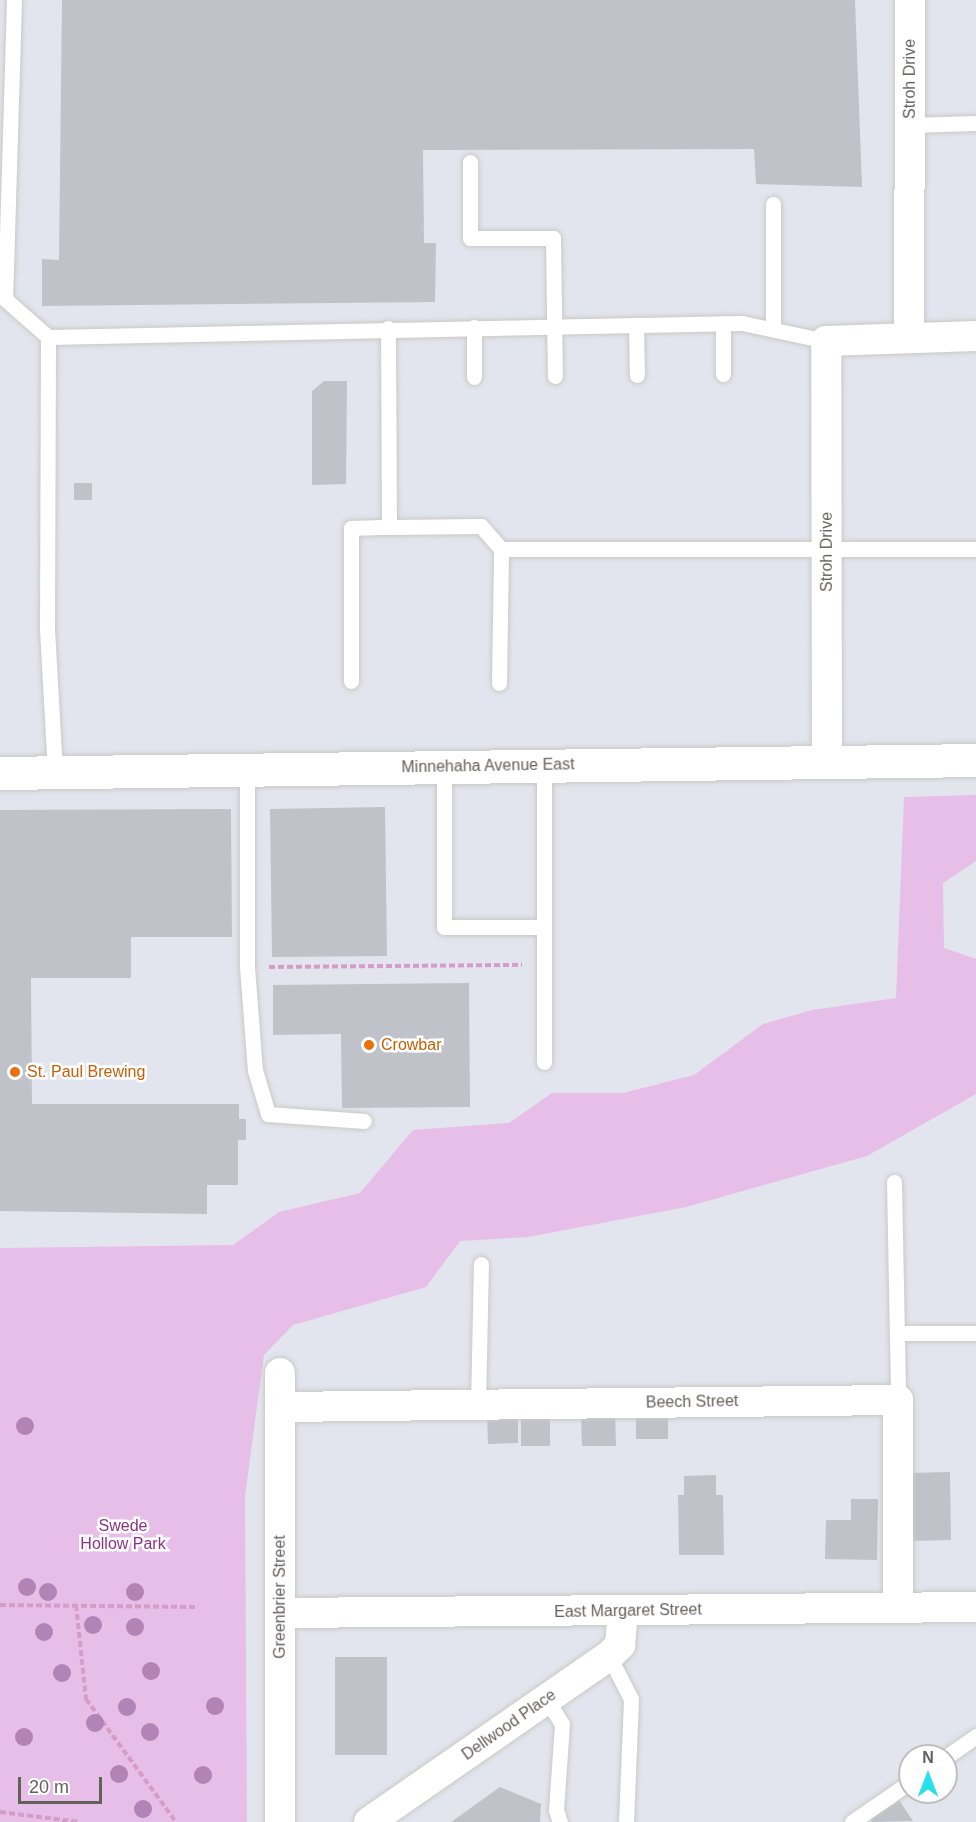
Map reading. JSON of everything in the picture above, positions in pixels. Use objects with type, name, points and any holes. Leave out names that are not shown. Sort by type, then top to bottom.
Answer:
[{"type":"street","name":"Stroh Drive","points":[[909,338],[910,0]]},
{"type":"street","points":[[826,340],[976,336]]},
{"type":"street","name":"Stroh Drive","points":[[826,340],[827,763]]},
{"type":"street","name":"Minnehaha Avenue East","points":[[0,772],[976,760]]},
{"type":"street","name":"Greenbrier Street","points":[[280,1373],[280,1822]]},
{"type":"street","points":[[898,1400],[898,1606]]},
{"type":"street","name":"Beech Street","points":[[280,1407],[898,1400]]},
{"type":"street","name":"East Margaret Street","points":[[280,1613],[623,1612],[898,1606],[976,1607]]},
{"type":"street","name":"Dellwood Place","points":[[369,1822],[609,1656],[620,1645],[623,1612]]},
{"type":"lane","points":[[14,0],[5,299],[48,337],[388,328],[723,323],[773,329],[826,340]]},
{"type":"lane","points":[[910,125],[976,123]]},
{"type":"lane","points":[[470,162],[470,238],[553,238],[555,376]]},
{"type":"lane","points":[[773,204],[773,329]]},
{"type":"lane","points":[[723,323],[723,374]]},
{"type":"lane","points":[[636,325],[637,375]]},
{"type":"lane","points":[[474,327],[474,377]]},
{"type":"lane","points":[[388,328],[389,527]]},
{"type":"lane","points":[[48,337],[46,630],[55,772]]},
{"type":"lane","points":[[351,681],[351,528],[481,526],[501,549],[500,683]]},
{"type":"lane","points":[[501,549],[976,549]]},
{"type":"lane","points":[[544,765],[544,1062]]},
{"type":"lane","points":[[444,766],[444,927],[544,927]]},
{"type":"lane","points":[[247,768],[247,967],[255,1070],[268,1114],[364,1121]]},
{"type":"lane","points":[[894,1182],[898,1400]]},
{"type":"lane","points":[[478,1405],[481,1264]]},
{"type":"lane","points":[[897,1333],[976,1333]]},
{"type":"lane","points":[[609,1656],[631,1699],[626,1822]]},
{"type":"lane","points":[[547,1700],[562,1724],[556,1810],[560,1822]]},
{"type":"lane","points":[[958,1749],[976,1736]]},
{"type":"lane","points":[[852,1822],[898,1790]]},
{"type":"path","points":[[247,967],[544,965]]},
{"type":"path","points":[[0,1605],[197,1607]]},
{"type":"path","points":[[76,1605],[86,1699],[176,1822]]},
{"type":"path","points":[[0,1812],[79,1822]]},
{"type":"green space","name":"Swede Hollow Park","points":[[976,795],[976,861],[943,883],[944,948],[976,959],[976,1094],[867,1156],[686,1207],[528,1237],[460,1241],[426,1287],[293,1325],[264,1355],[245,1496],[247,1822],[0,1822],[0,1248],[233,1245],[279,1212],[360,1193],[413,1130],[509,1123],[552,1093],[623,1093],[694,1075],[763,1024],[812,1010],[896,998],[904,797]]},
{"type":"building","points":[[62,0],[855,0],[862,187],[756,184],[754,149],[423,150],[424,243],[436,243],[435,302],[42,306],[42,259],[59,260]]},
{"type":"building","points":[[324,381],[347,381],[346,484],[312,485],[312,391]]},
{"type":"building","points":[[74,483],[92,483],[92,500],[74,500]]},
{"type":"building","points":[[385,807],[387,956],[272,957],[270,809]]},
{"type":"building","points":[[231,809],[232,937],[131,937],[131,978],[31,978],[32,1104],[239,1104],[239,1119],[246,1119],[246,1140],[238,1140],[238,1185],[207,1185],[207,1214],[0,1211],[0,810]]},
{"type":"building","points":[[469,983],[470,1107],[342,1108],[341,1034],[273,1035],[273,985]]},
{"type":"building","points":[[518,1411],[518,1443],[488,1444],[487,1412]]},
{"type":"building","points":[[521,1411],[550,1411],[550,1446],[521,1446]]},
{"type":"building","points":[[581,1412],[615,1412],[616,1446],[582,1446]]},
{"type":"building","points":[[636,1412],[668,1413],[668,1439],[636,1439]]},
{"type":"building","points":[[950,1472],[951,1540],[910,1541],[909,1473]]},
{"type":"building","points":[[716,1475],[716,1495],[723,1495],[724,1555],[679,1555],[678,1495],[684,1495],[684,1476]]},
{"type":"building","points":[[851,1499],[878,1499],[877,1560],[825,1559],[826,1520],[851,1520]]},
{"type":"building","points":[[335,1657],[387,1657],[387,1755],[335,1755]]},
{"type":"building","points":[[500,1787],[541,1804],[540,1822],[451,1822]]},
{"type":"building","points":[[898,1801],[898,1804],[902,1804],[913,1821],[872,1822],[870,1819]]},
{"type":"place","name":"Crowbar","points":[[369,1045]]},
{"type":"place","name":"St. Paul Brewing","points":[[15,1072]]}]
